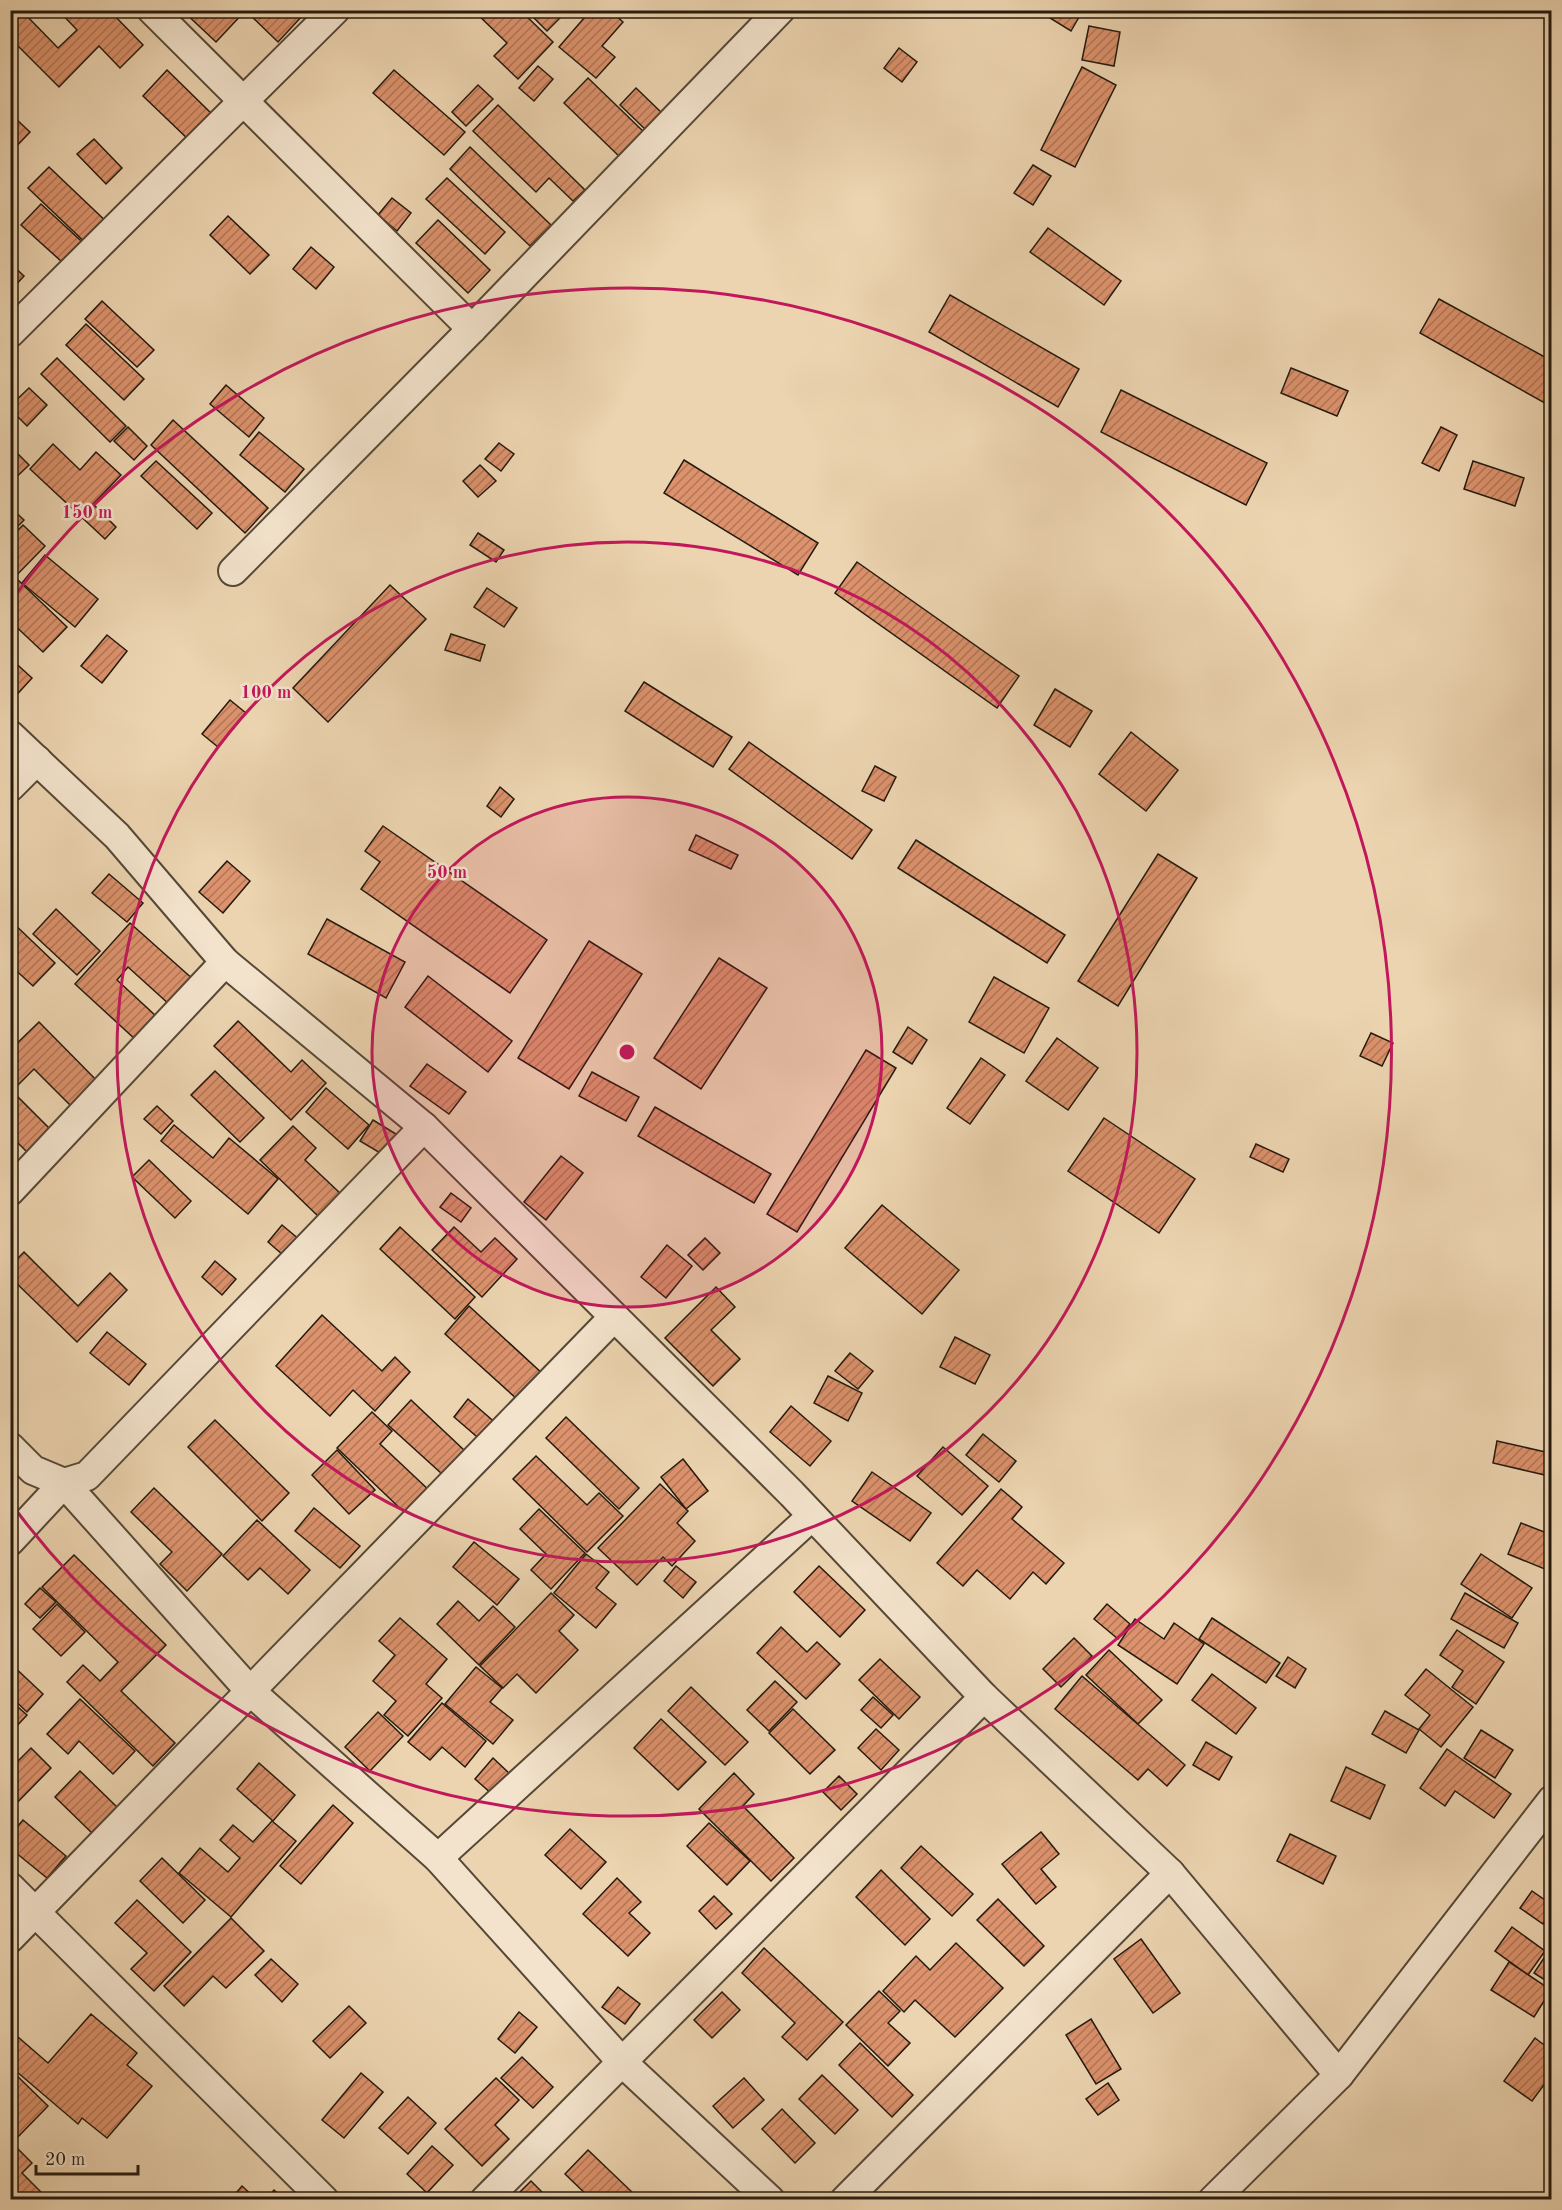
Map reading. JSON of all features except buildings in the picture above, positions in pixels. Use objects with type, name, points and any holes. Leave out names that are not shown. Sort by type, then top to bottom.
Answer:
[{"type":"street","points":[[152,10],[472,329]]},
{"type":"street","points":[[10,333],[335,10]]},
{"type":"street","points":[[233,572],[780,10]]},
{"type":"street","points":[[10,735],[117,836],[225,962],[424,1127],[812,1516],[984,1698],[1170,1873],[1339,2075]]},
{"type":"street","points":[[10,787],[37,760]]},
{"type":"street","points":[[10,1191],[225,962]]},
{"type":"street","points":[[10,1541],[64,1483],[87,1476],[424,1127]]},
{"type":"street","points":[[10,1938],[614,1317]]},
{"type":"street","points":[[10,1448],[33,1470],[64,1483],[250,1691],[438,1858],[622,2062],[770,2199]]},
{"type":"street","points":[[438,1858],[812,1516]]},
{"type":"street","points":[[485,2199],[984,1698]]},
{"type":"street","points":[[1213,2199],[1339,2075],[1551,1800]]},
{"type":"street","points":[[846,2199],[1170,1873]]},
{"type":"street","points":[[10,1887],[37,1911],[324,2199]]}]
